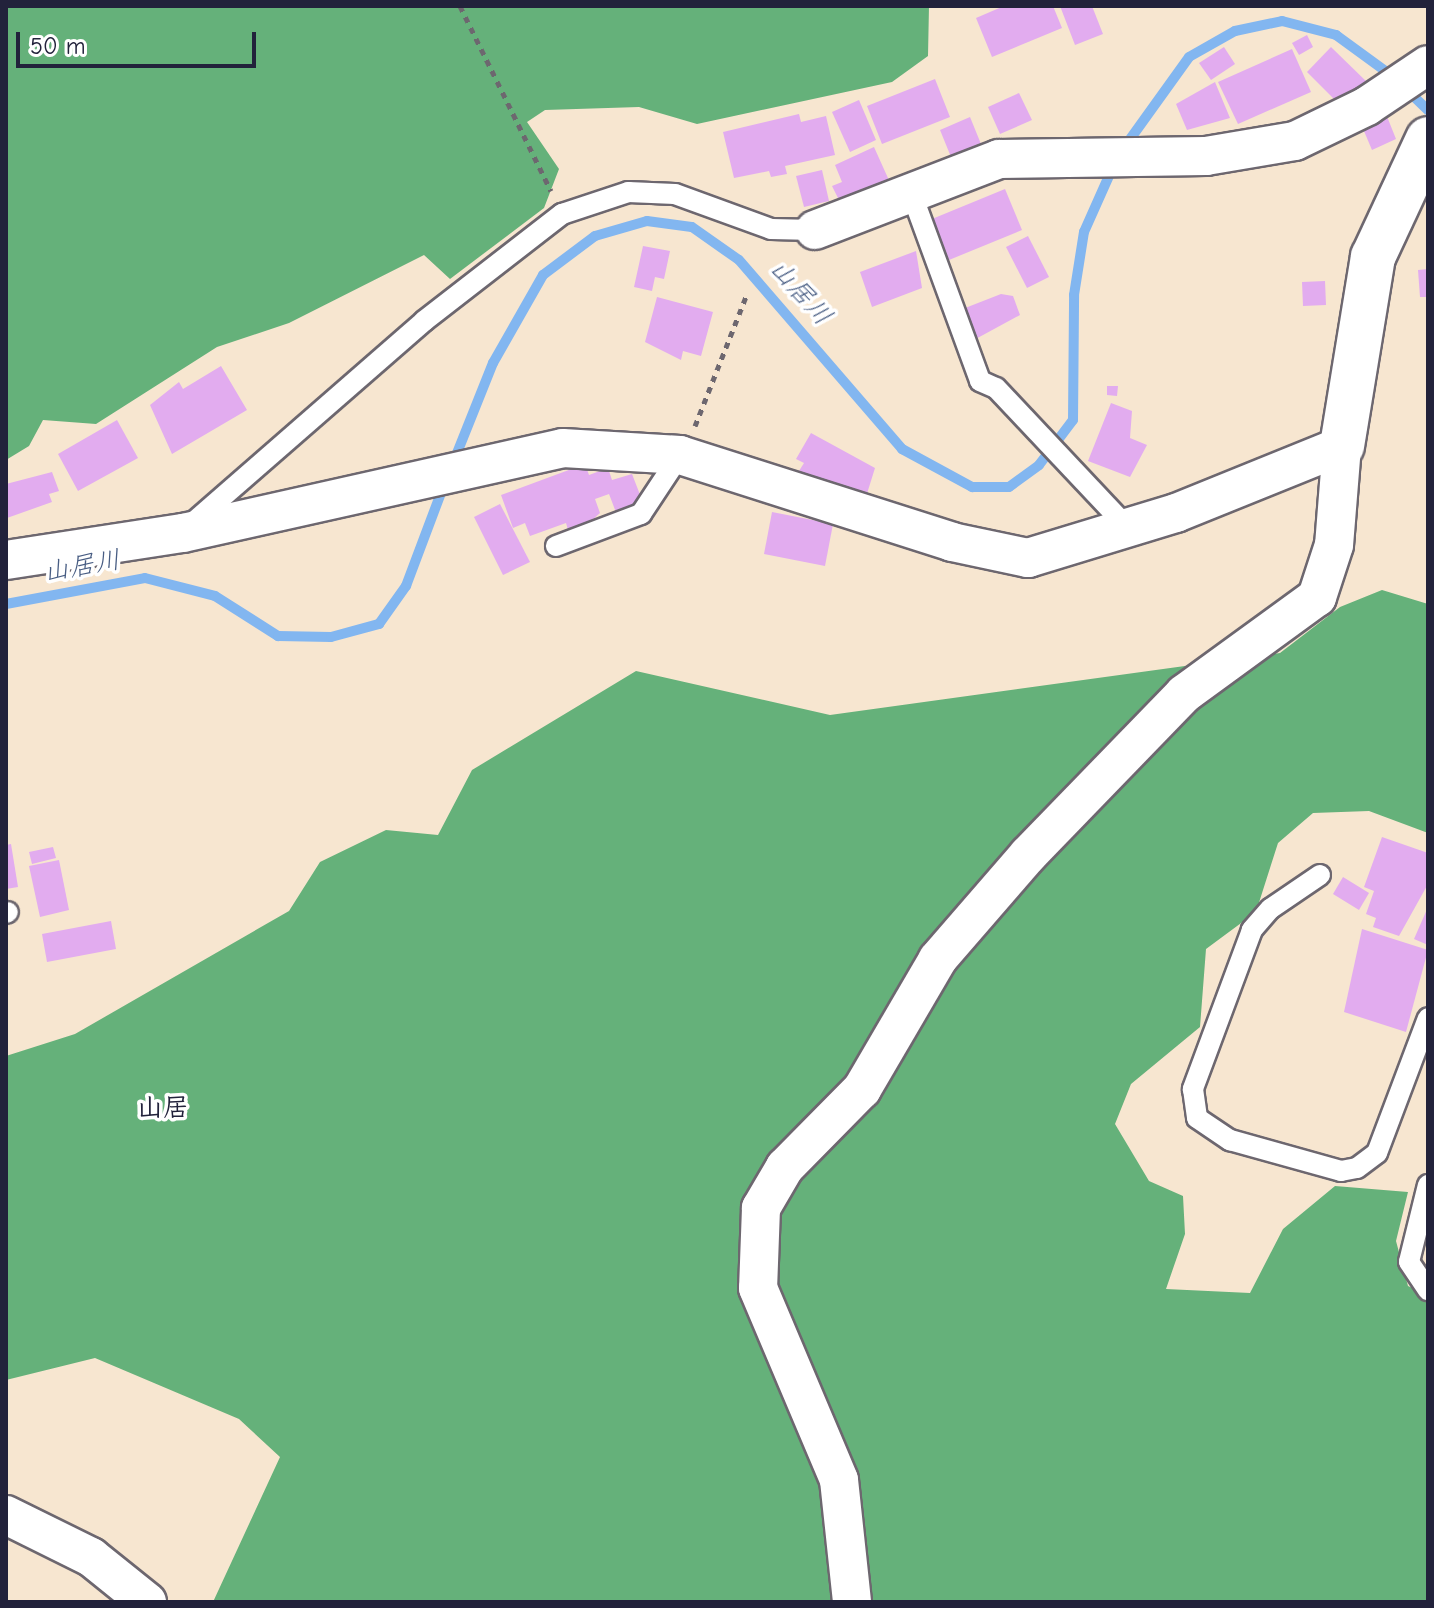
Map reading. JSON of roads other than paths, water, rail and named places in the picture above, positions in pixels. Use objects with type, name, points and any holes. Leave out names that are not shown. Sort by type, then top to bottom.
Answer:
[{"type":"street","points":[[815,230],[999,159],[1206,156],[1295,141],[1367,106],[1428,65]]},
{"type":"street","points":[[852,1602],[839,1480],[758,1288],[761,1208],[785,1167],[862,1089],[938,959],[1028,855],[1184,694],[1317,597],[1334,545],[1342,446],[1373,257],[1428,139]]},
{"type":"street","points":[[6,560],[183,533],[563,448],[680,455],[952,542],[1028,558],[1128,528],[1342,446]]},
{"type":"street","points":[[6,1515],[91,1557],[132,1583],[147,1602]]},
{"type":"lane","points":[[183,533],[424,321],[562,214],[628,192],[675,194],[771,229],[815,230]]},
{"type":"lane","points":[[911,192],[980,381],[996,388],[1093,498],[1128,528]]},
{"type":"lane","points":[[556,546],[641,514],[680,455]]},
{"type":"lane","points":[[1320,875],[1270,909],[1252,930],[1193,1089],[1197,1118],[1230,1140],[1341,1171],[1357,1168],[1377,1153],[1428,1018]]},
{"type":"lane","points":[[1428,1185],[1409,1262],[1428,1290]]},
{"type":"waterway","name":"山居川","points":[[1123,149],[1189,57],[1235,31],[1282,21],[1336,35],[1395,78]]},
{"type":"waterway","name":"山居川","points":[[1407,90],[1428,110]]},
{"type":"waterway","name":"山居川","points":[[453,463],[493,363],[543,275],[595,236],[647,221],[692,227],[739,260],[902,449],[972,487],[1009,487],[1039,465],[1073,420],[1074,295],[1084,232],[1113,167]]},
{"type":"waterway","name":"山居川","points":[[6,604],[145,578],[215,596],[278,636],[331,637],[379,624],[406,586],[444,485]]},
{"type":"district","name":"山居","points":[[163,1109]]}]
